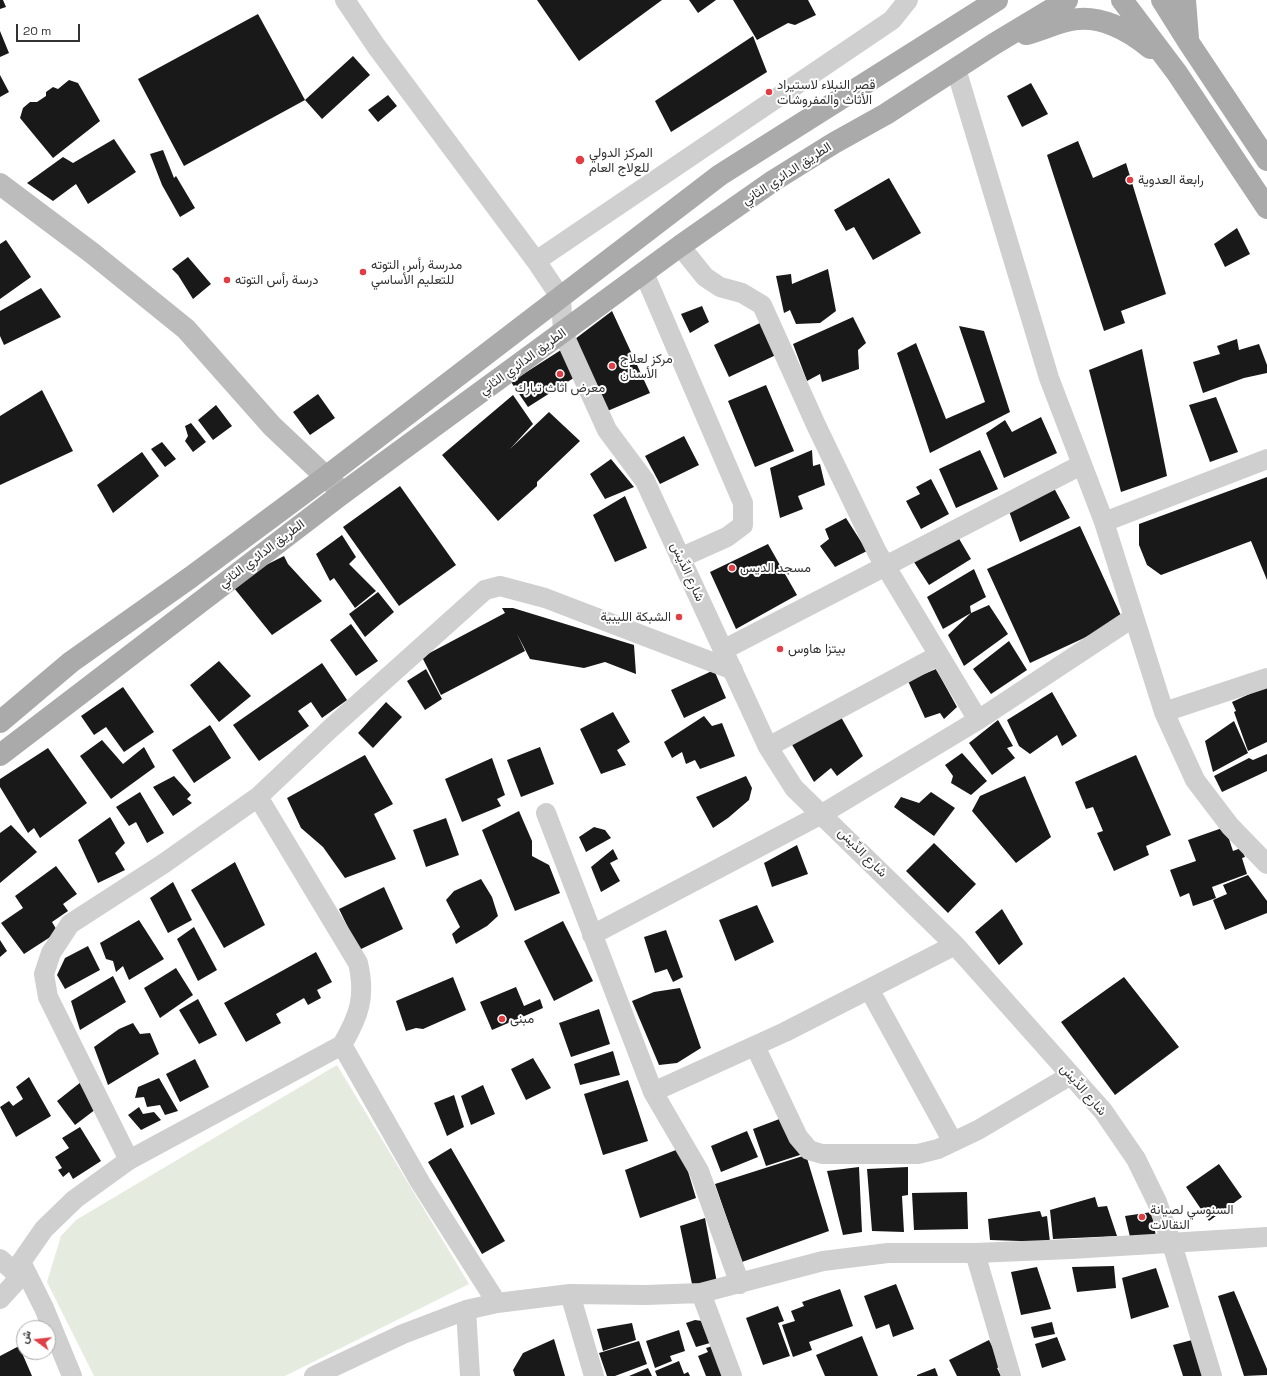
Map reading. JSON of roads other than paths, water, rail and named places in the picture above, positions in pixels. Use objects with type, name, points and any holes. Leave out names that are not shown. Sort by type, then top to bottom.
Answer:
[{"type":"main road","name":"الطريق الدائري الثاني","points":[[0,722],[72,662],[326,476],[561,298],[720,175],[977,7],[997,0]]},
{"type":"main road","name":"الطريق الدائري الثاني","points":[[0,755],[343,493],[680,246],[773,181],[834,142],[886,114],[994,44],[1067,0]]},
{"type":"main road","points":[[1122,0],[1177,73],[1267,208]]},
{"type":"main road","points":[[1162,0],[1267,160]]},
{"type":"main road","points":[[1185,0],[1189,43]]},
{"type":"main road","points":[[994,44],[1072,20],[1102,22],[1122,28],[1148,46],[1177,73]]},
{"type":"street","points":[[345,0],[376,46],[536,261],[561,298]]},
{"type":"street","points":[[536,261],[892,20],[908,0]]},
{"type":"street","points":[[956,69],[1049,378],[1104,522],[1164,712],[1195,780],[1230,826],[1267,864]]},
{"type":"street","points":[[0,185],[92,253],[186,329],[272,426],[343,493]]},
{"type":"street","points":[[680,246],[705,277],[720,287],[742,293],[762,305],[816,425],[877,552],[978,720]]},
{"type":"street","points":[[644,273],[743,503],[743,525],[727,537],[680,558]]},
{"type":"street","name":"شارع الدِّيسْ","points":[[561,298],[562,333],[606,430],[645,481],[768,747],[794,788],[955,946],[1103,1110],[1136,1159],[1156,1202],[1172,1244],[1212,1376]]},
{"type":"street","points":[[1104,522],[1267,459]]},
{"type":"street","points":[[723,650],[1081,464]]},
{"type":"street","points":[[129,1160],[48,997],[44,974],[51,953],[70,924],[163,864],[258,797],[330,729],[485,590],[500,586],[545,598],[732,670]]},
{"type":"street","points":[[592,935],[822,814],[978,720],[1134,617]]},
{"type":"street","points":[[768,747],[939,655]]},
{"type":"street","points":[[1164,712],[1267,678]]},
{"type":"street","points":[[0,1299],[21,1269],[44,1229],[76,1200],[129,1160],[342,1045],[356,1022],[362,1000],[362,980],[358,963],[258,797]]},
{"type":"street","points":[[546,813],[653,1092],[699,1170],[740,1284]]},
{"type":"street","points":[[653,1092],[755,1046],[955,946]]},
{"type":"street","points":[[869,989],[953,1142]]},
{"type":"street","points":[[342,1045],[420,1182],[497,1304]]},
{"type":"street","points":[[755,1046],[798,1137],[809,1150],[822,1154],[918,1154],[938,1149],[978,1130],[1071,1075]]},
{"type":"street","points":[[314,1376],[403,1334],[466,1310],[497,1304],[570,1294],[646,1295],[701,1293],[823,1261],[888,1252],[975,1253],[1172,1244],[1267,1237]]},
{"type":"street","points":[[975,1253],[1011,1376]]},
{"type":"street","points":[[0,1259],[21,1269],[44,1308],[72,1376]]},
{"type":"street","points":[[701,1293],[732,1376]]},
{"type":"street","points":[[570,1294],[594,1376]]},
{"type":"street","points":[[466,1310],[470,1376]]},
{"type":"place","name":"قصر النبلاء ﻻستيراد اﻷثاث والمفروشات","points":[[769,92]]},
{"type":"place","name":"المركز الدولي للعﻻج العام","points":[[580,160]]},
{"type":"place","name":"رابعة العدوية","points":[[1130,180]]},
{"type":"place","name":"مدرسة رأس التوته للتعليم الأساسي","points":[[363,272]]},
{"type":"place","name":"درسة رأس التوته","points":[[227,280]]},
{"type":"place","name":"مركز لعلاج الأسنان","points":[[612,366]]},
{"type":"place","name":"معرض اثاث تبارك","points":[[560,374]]},
{"type":"place","name":"مسجد الديس","points":[[732,568]]},
{"type":"place","name":"الشبكة الليبية","points":[[679,617]]},
{"type":"place","name":"بيتزا هاوس","points":[[780,649]]},
{"type":"place","name":"مبنى","points":[[502,1019]]},
{"type":"place","name":"السنوسي لصيانة النقالات","points":[[1142,1217]]}]
